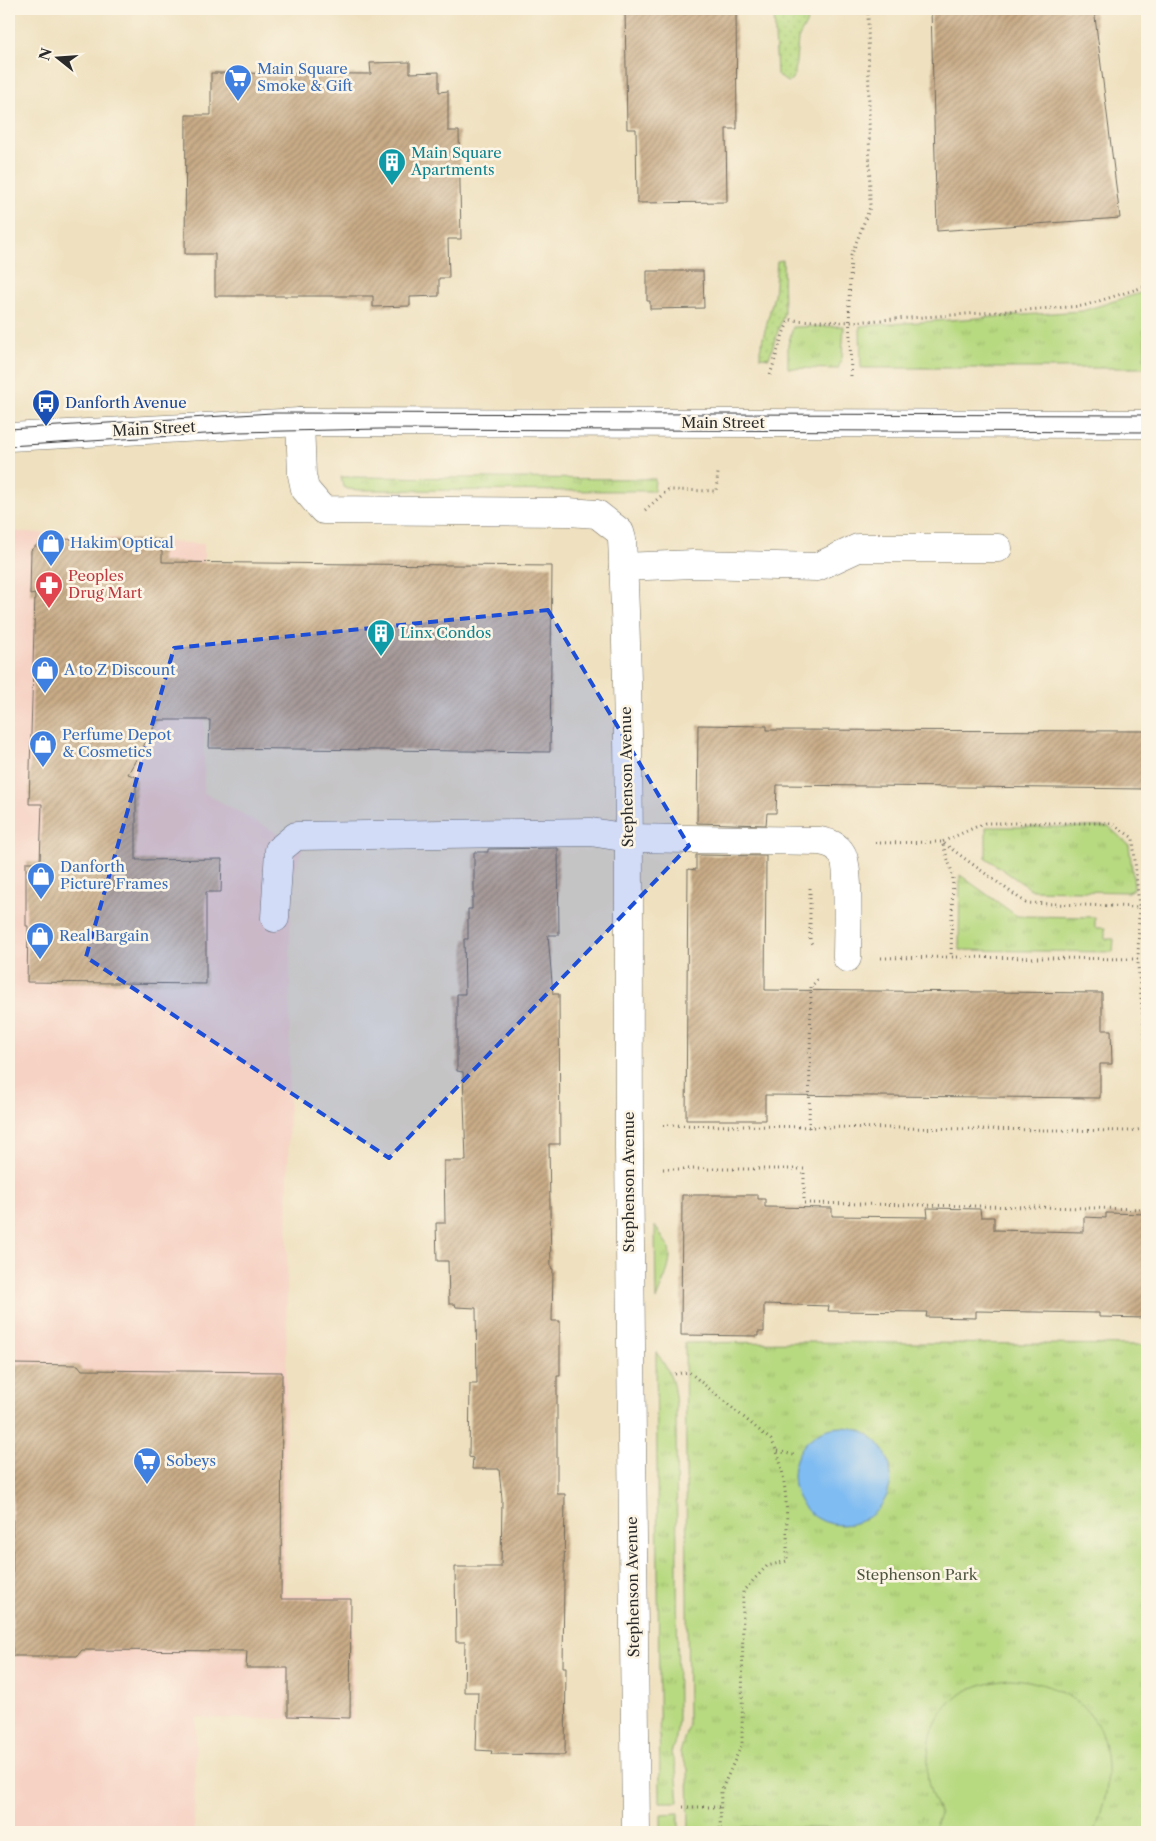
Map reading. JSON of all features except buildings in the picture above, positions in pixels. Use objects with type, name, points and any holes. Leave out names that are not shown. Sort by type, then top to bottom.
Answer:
[{"type":"street","name":"Main Street","points":[[9,437],[300,422],[1147,424]]},
{"type":"street","name":"Stephenson Avenue","points":[[300,422],[302,475],[305,489],[323,510],[568,512],[597,514],[620,532],[625,604],[628,838],[629,1150],[636,1832]]},
{"type":"street","points":[[623,567],[694,564],[817,567],[858,548],[998,548]]},
{"type":"street","points":[[274,918],[279,850],[296,836],[591,832],[628,838],[820,841],[834,844],[844,855],[847,958]]},
{"type":"path","points":[[851,376],[849,301],[851,256],[870,207],[868,9]]},
{"type":"path","points":[[770,375],[789,320],[851,322],[1083,306],[1147,286]]},
{"type":"path","points":[[640,514],[668,490],[716,491],[718,473]]},
{"type":"path","points":[[834,844],[942,842],[985,823],[1111,823],[1133,838],[1139,907],[1138,958],[1147,1056]]},
{"type":"path","points":[[942,842],[1026,903],[1139,907]]},
{"type":"path","points":[[942,842],[953,875],[950,958]]},
{"type":"path","points":[[809,1128],[811,987],[820,978],[820,958],[810,941],[810,884]]},
{"type":"path","points":[[820,958],[1138,958]]},
{"type":"path","points":[[658,1125],[1129,1131],[1144,1129],[1147,1126]]},
{"type":"path","points":[[657,1169],[804,1169],[804,1203],[1147,1209]]},
{"type":"path","points":[[675,1374],[689,1372],[771,1440],[778,1451],[786,1505],[787,1561],[767,1566],[743,1591],[742,1744],[721,1790],[720,1832]]},
{"type":"path","points":[[778,1451],[797,1456]]},
{"type":"path","points":[[683,1807],[720,1806]]},
{"type":"highlighted area","points":[[548,610],[689,846],[389,1158],[86,957],[174,648]]},
{"type":"shaded area","points":[[9,531],[204,544],[204,793],[303,847],[291,879],[284,1595],[353,1595],[353,1720],[196,1718],[194,1832],[9,1832]]},
{"type":"green space","points":[[775,9],[814,9],[798,39],[795,73],[791,80],[787,82],[777,75]]},
{"type":"green space","points":[[783,260],[784,313],[769,358],[760,357],[760,350],[774,295],[777,261]]},
{"type":"green space","points":[[1147,291],[1145,301],[1145,368],[861,368],[860,326],[1082,311]]},
{"type":"green space","points":[[844,326],[842,357],[838,369],[788,368],[788,345],[793,327]]},
{"type":"green space","points":[[341,477],[655,479],[654,491],[360,490],[343,487]]},
{"type":"green space","points":[[986,827],[1109,827],[1129,845],[1133,889],[1128,892],[1033,890],[986,858]]},
{"type":"green space","points":[[960,875],[1017,916],[1095,917],[1095,928],[1105,928],[1105,939],[1114,939],[1113,952],[959,950]]},
{"type":"green space","points":[[655,1226],[670,1252],[669,1266],[656,1300]]},
{"type":"green space","name":"Stephenson Park","points":[[805,1342],[1147,1345],[1147,1832],[689,1832],[688,1769],[680,1753],[688,1725],[685,1343]]},
{"type":"green space","points":[[656,1352],[671,1378],[676,1407],[678,1720],[676,1738],[671,1753],[676,1768],[679,1802],[660,1802]]},
{"type":"green space","points":[[1009,1679],[1035,1683],[1061,1692],[1083,1707],[1099,1728],[1106,1755],[1107,1784],[1103,1807],[1096,1829],[1093,1832],[932,1832],[940,1815],[930,1790],[927,1774],[930,1738],[935,1723],[952,1700],[964,1692],[977,1686]]},
{"type":"green space","points":[[679,1813],[679,1832],[661,1832],[661,1814]]},
{"type":"green space","points":[[743,1827],[869,1829],[869,1832],[743,1832]]},
{"type":"water","points":[[842,1427],[861,1431],[877,1441],[887,1457],[891,1476],[887,1495],[877,1511],[861,1521],[842,1525],[823,1521],[807,1511],[797,1495],[793,1476],[797,1457],[807,1441],[823,1431]]},
{"type":"tram line","points":[[9,429],[272,413],[1147,415]]},
{"type":"tram line","points":[[9,446],[238,432],[380,429],[1147,432]]},
{"type":"place","name":"Main Square Smoke & Gift","points":[[238,102]]},
{"type":"place","name":"Main Square Apartments","points":[[392,186]]},
{"type":"place","name":"Danforth Avenue","points":[[46,427]]},
{"type":"place","name":"Hakim Optical","points":[[51,567]]},
{"type":"place","name":"Peoples Drug Mart","points":[[49,609]]},
{"type":"place","name":"Linx Condos","points":[[381,657]]},
{"type":"place","name":"A to Z Discount","points":[[45,694]]},
{"type":"place","name":"Perfume Depot & Cosmetics","points":[[43,768]]},
{"type":"place","name":"Danforth Picture Frames","points":[[41,900]]},
{"type":"place","name":"Real Bargain","points":[[40,960]]},
{"type":"place","name":"Sobeys","points":[[147,1485]]}]
